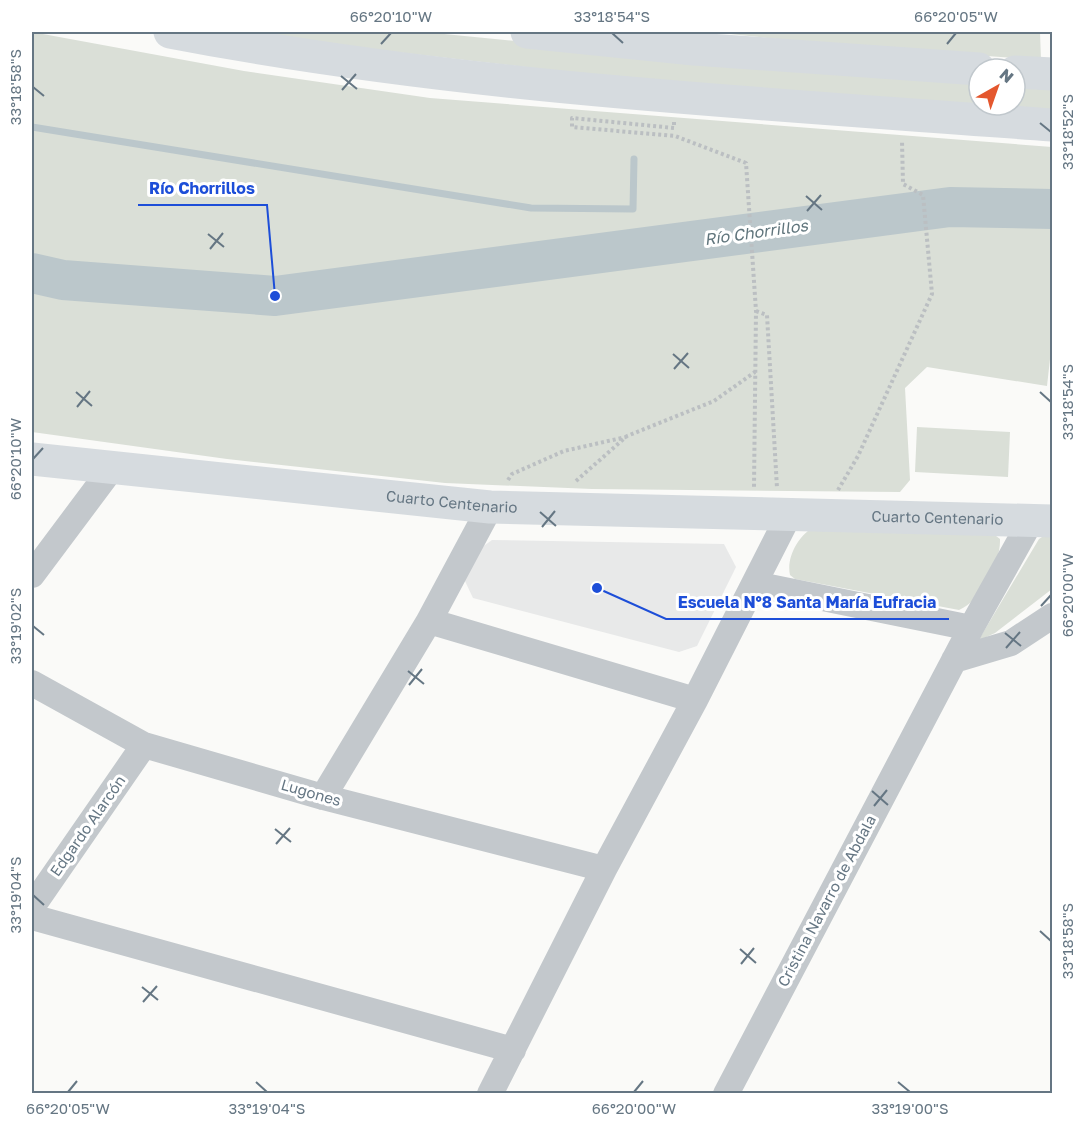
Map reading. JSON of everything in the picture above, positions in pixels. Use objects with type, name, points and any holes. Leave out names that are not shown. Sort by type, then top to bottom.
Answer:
[{"type":"main road","points":[[170,32],[231,44],[450,74],[704,99],[1053,125]]},
{"type":"main road","points":[[527,32],[694,49],[967,68]]},
{"type":"main road","points":[[1027,73],[1053,74]]},
{"type":"main road","name":"Cuarto Centenario","points":[[32,459],[490,507],[1042,520]]},
{"type":"street","points":[[32,575],[112,468]]},
{"type":"street","points":[[323,796],[429,621],[490,507]]},
{"type":"street","points":[[490,1094],[604,869],[695,700],[754,584],[774,514]]},
{"type":"street","name":"Cristina Navarro de Abdala","points":[[726,1094],[971,628],[1042,520]]},
{"type":"street","points":[[754,584],[971,628]]},
{"type":"street","points":[[954,660],[1011,643],[1053,616]]},
{"type":"street","points":[[429,621],[695,700]]},
{"type":"street","name":"Lugones","points":[[32,683],[144,745],[323,796],[604,869]]},
{"type":"street","name":"Edgardo Alarcón","points":[[32,907],[144,745]]},
{"type":"street","points":[[32,917],[513,1050]]},
{"type":"path","points":[[823,515],[858,456],[933,294],[923,195],[903,184],[901,114]]},
{"type":"path","points":[[675,136],[746,163],[756,311],[755,372],[774,514]]},
{"type":"path","points":[[756,311],[767,315],[774,514]]},
{"type":"path","points":[[490,507],[512,474],[564,451],[627,436],[714,401],[755,372]]},
{"type":"path","points":[[544,508],[627,436]]},
{"type":"shaded area","points":[[32,32],[244,71],[430,98],[1052,147],[1052,341],[1047,386],[927,367],[905,388],[910,480],[900,492],[592,489],[445,483],[227,459],[32,432]]},
{"type":"shaded area","points":[[225,32],[424,32],[706,60],[967,79],[967,107],[688,86]]},
{"type":"shaded area","points":[[710,32],[1040,32],[1041,60],[1027,59],[1027,57],[835,45]]},
{"type":"shaded area","points":[[1027,84],[1052,85],[1052,113],[1027,111]]},
{"type":"shaded area","points":[[917,427],[1010,432],[1008,477],[915,472]]},
{"type":"shaded area","points":[[814,527],[991,532],[1000,539],[997,559],[988,580],[975,598],[959,610],[795,579],[790,575],[789,568],[792,554],[803,535]]},
{"type":"shaded area","points":[[1048,533],[1052,534],[1052,589],[995,633],[978,641],[1039,539]]},
{"type":"shaded area","points":[[492,540],[724,544],[736,567],[697,646],[679,652],[473,598],[464,579],[478,550]]},
{"type":"waterway","points":[[32,127],[531,208],[633,209],[634,159]]},
{"type":"waterway","name":"Río Chorrillos","points":[[32,273],[63,280],[275,296],[950,207],[1052,209]]},
{"type":"place","name":"Río Chorrillos","points":[[275,296]]},
{"type":"place","name":"Escuela N°8 Santa María Eufracia","points":[[597,588]]}]
